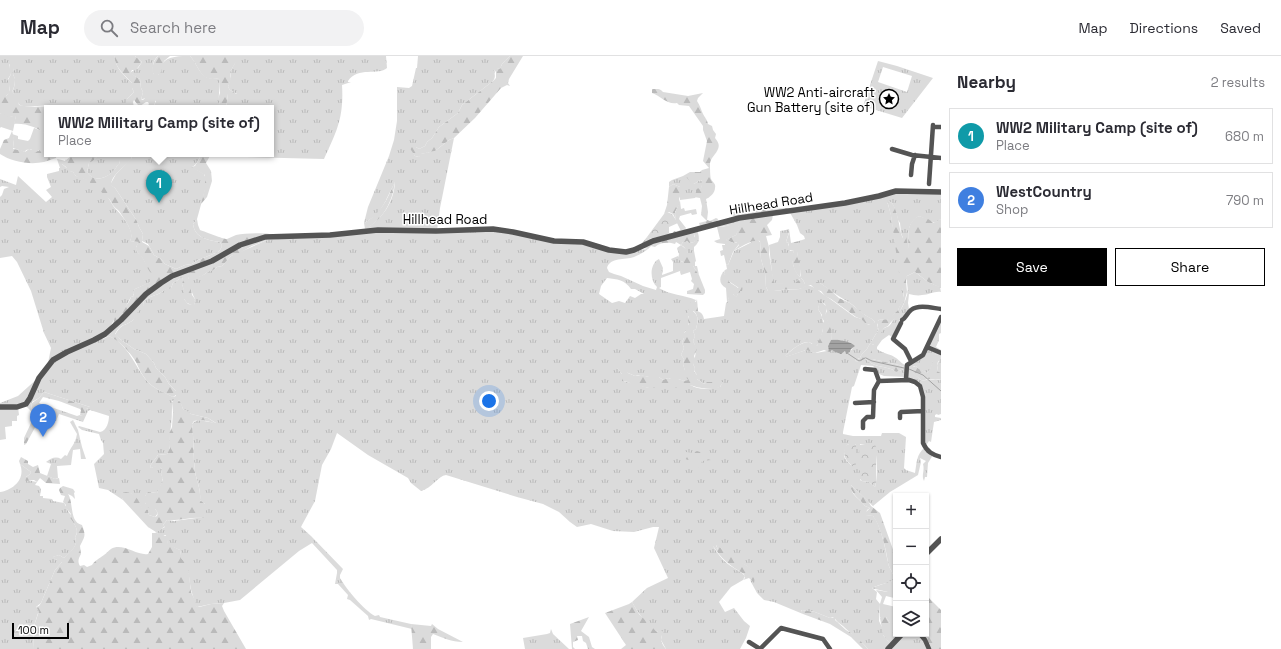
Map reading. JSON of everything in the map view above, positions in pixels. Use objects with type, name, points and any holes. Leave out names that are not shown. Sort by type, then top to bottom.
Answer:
[{"type":"street","points":[[929,184],[933,126],[941,127]]},
{"type":"street","points":[[892,149],[915,155],[941,158]]},
{"type":"street","points":[[910,175],[915,155]]},
{"type":"street","name":"Hillhead Road","points":[[0,407],[17,407],[26,404],[39,378],[53,360],[105,334],[122,320],[146,294],[161,283],[172,276],[212,261],[237,247],[265,237],[330,235],[378,230],[436,231],[493,229],[554,241],[583,242],[609,250],[626,252],[653,241],[739,218],[845,203],[879,196],[896,190],[941,192]]},
{"type":"street","points":[[911,361],[904,350],[892,340],[901,321],[912,308],[922,307],[941,309]]},
{"type":"street","points":[[906,380],[906,369],[908,364],[922,356],[941,317]]},
{"type":"street","points":[[927,347],[941,353]]},
{"type":"street","points":[[863,428],[863,422],[867,417],[873,417],[874,390],[879,380],[875,370],[865,369]]},
{"type":"street","points":[[879,380],[906,380],[915,382],[920,386],[923,395],[924,445],[933,455],[941,457]]},
{"type":"street","points":[[855,402],[874,402]]},
{"type":"street","points":[[900,418],[901,412],[923,411]]},
{"type":"street","points":[[929,551],[941,539]]},
{"type":"street","points":[[749,642],[760,649],[778,630],[784,628],[824,639],[830,649]]},
{"type":"street","points":[[888,649],[899,637]]},
{"type":"street","points":[[922,637],[929,649]]},
{"type":"green space","points":[[0,56],[114,56],[118,68],[132,83],[134,92],[127,99],[127,105],[22,106],[19,104],[12,92],[15,81],[13,74],[14,71],[12,66],[9,64],[11,74],[8,79],[10,84],[9,93],[6,96],[0,96]]},
{"type":"green space","points":[[114,56],[135,56],[142,62],[136,70],[132,70],[130,73],[140,79],[143,92],[141,100],[147,96],[151,99],[155,99],[154,105],[148,105],[148,102],[146,102],[142,105],[138,105],[134,100],[134,105],[126,105],[127,100],[134,92],[132,83],[118,68]]},
{"type":"green space","points":[[135,56],[158,56],[154,62],[153,74],[158,75],[163,63],[168,59],[190,56],[204,76],[213,79],[219,78],[220,105],[154,105],[156,101],[145,98],[141,100],[143,92],[140,79],[129,73],[138,68],[142,62]]},
{"type":"green space","points":[[158,56],[170,56],[164,61],[161,72],[155,78],[153,67],[154,61]]},
{"type":"green space","points":[[190,56],[236,56],[237,60],[230,72],[231,79],[228,87],[238,95],[228,94],[226,105],[220,105],[218,99],[220,93],[219,78],[213,79],[204,76]]},
{"type":"green space","points":[[236,56],[386,56],[387,68],[379,71],[362,72],[352,76],[348,81],[351,82],[342,85],[342,106],[339,124],[324,159],[248,157],[274,157],[274,105],[226,105],[228,94],[237,94],[228,87],[231,77],[230,72],[235,63]]},
{"type":"green space","points":[[418,56],[510,56],[502,64],[500,69],[495,68],[495,77],[493,81],[462,105],[458,113],[439,127],[425,146],[419,149],[416,147],[410,147],[415,156],[419,157],[420,154],[435,151],[454,138],[437,231],[489,229],[575,242],[616,252],[648,249],[634,257],[614,260],[607,268],[609,272],[656,290],[657,287],[654,284],[652,268],[656,261],[659,259],[663,268],[662,275],[673,271],[673,262],[671,259],[678,256],[684,263],[684,267],[680,272],[661,278],[661,287],[659,288],[696,300],[690,307],[688,314],[688,325],[682,342],[684,348],[681,355],[684,359],[683,364],[688,380],[683,381],[668,378],[663,380],[659,377],[635,376],[617,368],[622,374],[623,381],[649,388],[685,388],[691,385],[701,389],[720,387],[723,382],[707,382],[704,384],[697,379],[693,364],[696,352],[693,341],[695,336],[693,331],[696,329],[698,319],[693,310],[701,313],[704,319],[724,316],[726,303],[729,300],[728,294],[733,294],[736,297],[738,291],[742,290],[727,280],[727,276],[724,274],[725,270],[727,269],[726,264],[728,265],[734,251],[756,240],[760,242],[761,259],[768,291],[800,289],[807,285],[801,278],[795,283],[773,283],[769,245],[778,242],[780,231],[786,230],[789,232],[786,242],[789,243],[788,245],[790,251],[794,251],[792,258],[793,265],[800,277],[801,275],[796,246],[799,241],[805,239],[800,233],[789,211],[887,194],[941,192],[941,219],[935,223],[919,216],[915,219],[909,231],[908,250],[901,233],[900,223],[896,211],[892,203],[887,201],[891,215],[904,298],[898,310],[890,319],[878,320],[877,328],[879,329],[860,358],[855,361],[860,362],[866,359],[877,366],[889,368],[896,372],[902,370],[904,367],[899,365],[872,359],[872,345],[877,342],[882,330],[890,325],[902,307],[908,293],[907,276],[915,272],[928,282],[940,287],[941,292],[919,295],[909,294],[909,309],[903,318],[899,319],[892,337],[889,335],[882,340],[877,349],[894,357],[907,366],[919,359],[941,317],[941,333],[939,334],[939,340],[936,347],[941,350],[941,373],[937,371],[937,364],[939,362],[937,354],[935,355],[931,367],[927,373],[916,366],[910,370],[921,380],[941,380],[941,414],[935,415],[935,417],[941,418],[941,420],[934,422],[931,442],[929,441],[927,444],[924,444],[921,387],[906,377],[884,376],[879,374],[873,366],[861,365],[854,386],[852,387],[843,432],[843,434],[853,436],[881,436],[882,433],[899,433],[906,437],[904,468],[915,473],[918,456],[925,447],[933,455],[928,463],[927,477],[925,477],[924,481],[923,464],[926,461],[920,458],[921,462],[918,475],[890,492],[873,506],[876,509],[851,485],[852,492],[865,506],[870,508],[867,510],[866,515],[873,516],[876,520],[883,538],[889,565],[893,574],[893,580],[872,588],[877,592],[876,599],[880,604],[879,621],[883,629],[883,635],[891,645],[887,649],[868,649],[834,617],[830,618],[815,612],[802,610],[801,611],[803,614],[774,602],[764,600],[757,593],[750,580],[754,582],[753,573],[751,570],[733,559],[716,545],[718,550],[713,546],[717,553],[728,564],[745,576],[743,580],[731,587],[719,602],[725,612],[734,608],[750,626],[746,638],[740,649],[666,649],[661,640],[662,634],[653,629],[645,621],[632,602],[647,588],[668,578],[654,548],[659,527],[634,532],[613,531],[591,524],[577,527],[559,512],[543,504],[446,475],[421,491],[411,483],[408,478],[368,455],[337,433],[331,449],[322,465],[315,501],[301,527],[343,569],[340,578],[361,605],[375,616],[379,615],[380,617],[411,624],[412,629],[371,619],[369,620],[368,616],[347,599],[348,595],[338,584],[335,584],[337,570],[312,543],[299,551],[240,600],[197,607],[195,605],[188,571],[181,558],[180,550],[168,545],[166,535],[158,535],[155,532],[165,527],[163,525],[167,520],[174,521],[204,517],[205,504],[200,500],[195,472],[192,424],[198,420],[216,423],[208,418],[191,414],[183,409],[179,400],[172,401],[169,452],[167,454],[158,455],[150,466],[151,468],[158,465],[162,469],[161,474],[163,478],[157,493],[148,492],[145,496],[145,503],[151,509],[155,509],[158,513],[155,517],[149,515],[148,510],[142,509],[137,499],[132,494],[125,492],[121,493],[123,500],[108,490],[99,488],[94,464],[104,454],[103,443],[99,434],[82,430],[78,427],[100,432],[107,426],[109,416],[90,410],[88,411],[83,422],[59,414],[56,421],[41,419],[33,415],[51,418],[54,413],[45,410],[47,408],[45,405],[77,416],[84,414],[86,409],[90,407],[44,392],[39,398],[32,402],[31,411],[25,405],[48,363],[51,348],[44,333],[31,291],[17,262],[12,256],[0,258],[0,197],[4,189],[9,187],[0,187],[0,179],[16,185],[18,176],[46,202],[52,197],[46,190],[51,187],[47,174],[59,171],[60,168],[57,159],[62,160],[62,164],[76,176],[88,180],[107,196],[113,206],[124,218],[131,232],[130,241],[139,242],[136,247],[137,252],[141,255],[151,273],[151,281],[135,289],[133,294],[134,296],[131,297],[125,308],[114,320],[103,339],[109,336],[116,340],[131,356],[142,375],[150,384],[173,397],[176,396],[176,391],[156,368],[154,363],[146,354],[134,349],[115,335],[117,331],[122,326],[133,320],[137,311],[142,308],[145,300],[171,288],[173,283],[181,278],[183,279],[182,284],[184,299],[188,304],[194,305],[195,299],[188,277],[199,277],[209,271],[212,271],[217,267],[222,266],[231,256],[267,240],[366,231],[365,229],[377,221],[386,210],[392,197],[395,182],[377,215],[364,223],[368,207],[394,140],[397,121],[397,87],[409,88],[412,86]],"holes":[[[607,278],[620,280],[631,289],[635,289],[644,294],[641,294],[635,298],[630,296],[625,303],[619,301],[612,303],[599,294],[601,286]],[[820,283],[852,304],[875,322],[869,325],[861,319],[855,317],[815,288],[808,285]],[[820,301],[825,304],[827,311],[825,315],[832,333],[831,340],[844,341],[854,346],[850,352],[846,354],[845,351],[840,354],[832,350],[816,353],[806,350],[785,357],[802,343],[809,342],[817,346],[823,328],[821,314],[818,309]],[[860,444],[874,444],[877,466],[875,487],[869,482],[860,480]],[[847,445],[856,445],[851,465],[844,456]]]},
{"type":"green space","points":[[510,56],[523,56],[509,79],[508,83],[510,86],[507,85],[501,88],[475,118],[454,138],[435,151],[421,154],[419,157],[415,156],[409,147],[416,147],[419,149],[425,146],[439,127],[458,113],[462,105],[496,78],[496,72],[491,66],[500,69],[502,64]]},
{"type":"green space","points":[[10,61],[14,68],[13,74],[15,79],[12,92],[17,96],[19,105],[31,107],[44,106],[44,134],[23,124],[14,124],[16,116],[7,118],[0,113],[0,96],[6,96],[8,94],[10,86],[8,80],[11,74],[9,71]]},
{"type":"green space","points":[[878,61],[933,78],[902,118],[863,106]],"holes":[[[883,67],[912,76],[907,92],[878,82]]]},
{"type":"green space","points":[[652,89],[688,96],[703,93],[697,101],[708,124],[712,126],[716,134],[715,138],[719,145],[710,163],[711,178],[715,184],[715,190],[711,196],[706,199],[708,212],[707,220],[710,221],[716,218],[718,219],[717,222],[737,218],[731,215],[732,212],[738,211],[751,213],[761,209],[788,208],[789,210],[773,215],[772,220],[767,225],[772,235],[766,236],[774,283],[795,283],[800,279],[800,277],[805,284],[820,283],[839,298],[850,303],[875,322],[871,325],[866,324],[811,285],[801,289],[768,291],[761,259],[760,241],[750,242],[734,251],[739,245],[737,242],[734,243],[725,240],[736,235],[739,227],[731,225],[717,227],[716,224],[701,228],[699,223],[707,221],[701,215],[702,206],[700,198],[694,197],[696,194],[695,189],[701,188],[702,181],[700,180],[694,184],[683,176],[690,172],[700,172],[709,168],[703,161],[707,141],[703,126],[689,106],[667,102],[652,93]]},
{"type":"green space","points":[[0,113],[7,117],[16,116],[13,131],[0,128]]},
{"type":"green space","points":[[34,128],[42,131],[44,133],[44,149],[42,151],[39,150],[35,153],[31,149],[26,150],[25,152],[13,148],[14,140],[12,134],[18,136],[18,139],[28,141]]},
{"type":"green space","points":[[12,131],[14,139],[13,149],[25,152],[29,149],[38,151],[44,147],[44,157],[56,158],[39,163],[27,163],[5,157],[0,154],[0,149],[4,140],[9,138]]},
{"type":"green space","points":[[70,157],[96,157],[89,163],[87,172],[95,178],[103,178],[111,173],[120,163],[120,157],[131,157],[132,158],[114,177],[111,185],[115,188],[137,221],[143,234],[142,242],[149,246],[154,255],[161,259],[165,264],[176,269],[192,264],[218,252],[222,246],[220,242],[202,238],[196,232],[193,224],[197,219],[200,230],[225,239],[236,235],[252,233],[264,233],[279,236],[266,239],[267,240],[231,256],[222,266],[209,271],[202,276],[196,278],[188,277],[191,284],[192,295],[195,299],[194,306],[187,303],[184,299],[182,284],[183,279],[181,278],[173,283],[171,288],[145,300],[143,302],[143,308],[139,311],[135,318],[117,330],[115,334],[120,339],[134,349],[146,354],[154,363],[156,368],[176,391],[176,395],[173,397],[156,389],[147,381],[134,358],[121,344],[109,336],[101,339],[113,324],[115,317],[131,297],[134,296],[133,293],[135,289],[150,282],[151,273],[136,251],[136,247],[139,242],[130,241],[130,230],[119,211],[109,199],[93,185],[76,176],[73,172],[68,171],[62,164],[62,160],[66,160]]},
{"type":"green space","points":[[96,157],[120,157],[120,162],[115,170],[103,178],[94,178],[87,172],[89,163]]},
{"type":"green space","points":[[131,157],[200,157],[197,163],[192,167],[204,174],[206,179],[205,190],[197,219],[193,224],[194,229],[202,238],[220,242],[222,246],[218,252],[192,264],[176,269],[165,264],[161,259],[154,255],[148,244],[142,241],[143,234],[137,221],[115,188],[110,185],[116,174],[132,158]]},
{"type":"green space","points":[[200,157],[209,157],[206,163],[211,171],[212,181],[207,197],[201,204],[205,188],[205,175],[191,167],[195,166]]},
{"type":"green space","points":[[686,176],[694,184],[700,180],[703,182],[701,188],[695,191],[697,195],[695,198],[680,200],[680,187],[673,184],[669,187],[669,182]]},
{"type":"green space","points":[[395,181],[392,196],[386,209],[377,221],[365,229],[364,223],[379,210],[387,199]]},
{"type":"green space","points":[[673,184],[680,187],[681,190],[679,199],[680,203],[675,212],[676,220],[673,214],[669,212],[664,214],[667,205],[669,187]]},
{"type":"green space","points":[[887,200],[894,206],[903,238],[906,234],[908,249],[910,226],[915,219],[919,216],[934,223],[941,219],[941,288],[928,282],[915,272],[907,276],[907,292],[904,303],[897,317],[884,328],[881,332],[881,337],[876,344],[872,345],[872,359],[899,365],[904,367],[902,370],[896,372],[889,368],[877,366],[866,359],[860,362],[854,361],[860,358],[879,329],[877,328],[878,324],[875,322],[889,319],[898,310],[904,296]]},
{"type":"green space","points":[[680,201],[681,209],[684,208],[685,211],[696,209],[697,214],[692,215],[691,213],[680,216],[679,219],[686,228],[681,231],[676,221],[675,213]]},
{"type":"green space","points":[[667,212],[672,214],[678,223],[669,227],[669,233],[667,235],[649,239],[647,237]]},
{"type":"green space","points":[[730,225],[740,227],[736,235],[726,240],[734,243],[738,242],[739,244],[733,252],[728,265],[726,264],[724,255],[721,256],[720,251],[723,250],[722,245],[725,244],[714,241],[720,239],[717,227]]},
{"type":"green space","points":[[685,228],[689,232],[695,233],[694,236],[696,239],[694,242],[689,243],[687,241],[683,242],[681,245],[676,242],[675,244],[665,243],[659,244],[655,247],[651,246],[648,249],[639,247],[647,237],[651,239],[673,233],[674,231],[681,231]]},
{"type":"green space","points":[[697,229],[699,239],[698,243],[694,247],[694,251],[696,261],[695,266],[697,266],[699,275],[693,266],[693,260],[681,245],[686,241],[689,243],[694,242],[694,232]]},
{"type":"green space","points":[[789,229],[791,243],[799,241],[797,245],[797,253],[801,273],[800,277],[795,270],[791,257],[794,251],[789,250],[789,243],[786,242],[789,233],[786,230]]},
{"type":"green space","points":[[681,245],[687,250],[688,253],[693,255],[693,266],[699,275],[705,290],[703,295],[687,294],[687,291],[693,289],[694,284],[691,281],[692,279],[690,272],[681,275],[680,272],[684,264],[678,259],[679,254],[677,248]]},
{"type":"green space","points":[[725,270],[724,274],[727,275],[730,283],[738,288],[743,286],[742,291],[738,291],[736,298],[733,294],[728,294],[729,300],[727,302],[726,288],[720,280]]},
{"type":"green space","points":[[697,299],[698,311],[693,311],[698,319],[696,329],[693,331],[695,336],[693,341],[697,349],[694,356],[696,361],[693,364],[695,368],[694,371],[697,375],[697,379],[704,384],[707,382],[724,382],[720,387],[705,388],[691,385],[688,388],[649,388],[622,381],[622,374],[616,367],[626,370],[628,373],[635,376],[641,375],[659,377],[663,380],[668,378],[683,381],[688,380],[684,374],[684,359],[681,355],[684,348],[682,342],[684,333],[689,324],[689,317],[687,315],[690,303],[692,301],[696,302]]},
{"type":"green space","points":[[820,300],[827,307],[826,315],[832,331],[832,338],[828,346],[829,352],[824,350],[815,353],[806,350],[783,358],[805,342],[812,344],[814,343],[817,346],[823,330],[822,325],[824,321],[818,309]]},
{"type":"green space","points":[[937,354],[939,360],[937,364],[937,371],[941,373],[941,380],[921,380],[909,370],[916,366],[927,373],[931,367],[934,355]]},
{"type":"green space","points":[[39,377],[27,403],[0,407],[0,403],[18,396]]},
{"type":"green space","points":[[44,392],[93,408],[87,408],[85,414],[81,416],[80,409],[43,397],[39,403],[47,408],[45,410],[53,413],[53,416],[49,418],[34,415],[38,418],[38,422],[24,445],[24,438],[31,423],[32,403]]},
{"type":"green space","points":[[175,399],[179,401],[183,409],[191,414],[208,418],[217,424],[200,420],[194,421],[192,424],[195,472],[200,500],[205,504],[206,510],[204,518],[167,520],[163,525],[165,526],[156,532],[148,527],[123,500],[120,493],[129,492],[134,495],[142,508],[148,510],[149,515],[155,517],[157,516],[158,513],[155,509],[150,509],[145,503],[144,499],[148,492],[157,493],[163,479],[161,474],[162,469],[158,466],[151,468],[150,466],[158,455],[167,454],[170,448],[169,434],[172,427],[172,402]]},
{"type":"green space","points":[[18,407],[19,415],[17,416],[17,421],[12,421],[12,426],[5,427],[6,439],[0,440],[0,408]]},
{"type":"green space","points":[[73,420],[78,430],[86,459],[81,459],[80,449],[73,450],[71,465],[57,466],[58,478],[55,479],[47,476],[51,464],[46,462],[50,459],[61,459],[65,455],[67,456],[74,443],[77,434],[70,422]]},
{"type":"green space","points":[[871,443],[875,444],[876,447],[875,487],[869,482],[862,481],[860,479],[859,445]]},
{"type":"green space","points":[[849,444],[856,445],[856,464],[854,467],[847,461],[844,455],[845,446]]},
{"type":"green space","points":[[697,451],[700,452],[703,458],[711,460],[702,461],[699,468],[698,463],[695,460],[695,456],[688,460],[678,456],[686,452],[692,453]]},
{"type":"green space","points":[[21,457],[28,461],[28,464],[33,467],[38,465],[40,473],[55,479],[59,478],[60,484],[46,483],[40,478],[37,482],[34,480],[26,481],[25,478],[31,472],[20,464],[19,461]]},
{"type":"green space","points":[[20,464],[31,472],[26,477],[26,480],[37,482],[35,485],[39,486],[41,489],[40,496],[64,503],[71,515],[70,518],[77,529],[75,537],[76,544],[64,558],[59,555],[53,557],[57,560],[62,560],[62,562],[55,570],[41,603],[36,607],[39,610],[34,626],[33,649],[0,649],[0,492],[14,486],[20,479]]},
{"type":"green space","points":[[851,485],[868,501],[871,506],[880,513],[893,550],[893,574],[889,565],[881,532],[876,521],[873,516],[863,515],[870,508],[865,506],[855,495],[850,486]]},
{"type":"green space","points":[[63,486],[73,489],[75,492],[75,499],[68,494],[73,516],[78,523],[82,525],[84,532],[84,538],[80,546],[81,554],[78,561],[80,566],[84,565],[87,567],[92,565],[115,547],[148,554],[152,547],[152,533],[157,533],[159,535],[162,534],[165,536],[167,535],[168,544],[180,550],[181,558],[188,566],[191,592],[196,606],[199,607],[224,603],[222,606],[224,611],[246,649],[33,649],[34,626],[39,611],[36,607],[41,603],[55,570],[62,562],[62,560],[57,560],[52,557],[59,555],[64,558],[76,544],[75,537],[77,530],[70,518],[71,514],[63,502],[65,496],[61,495],[59,490]]},
{"type":"green space","points":[[712,544],[718,550],[716,544],[734,559],[749,567],[753,571],[755,577],[754,583],[749,578],[743,580],[745,578],[744,574],[726,561]]},
{"type":"green space","points":[[892,581],[893,592],[871,588]]},
{"type":"green space","points":[[876,590],[893,592],[893,598],[886,596],[883,604],[893,606],[893,624],[890,623],[886,617],[880,618],[880,604],[882,597]]},
{"type":"green space","points":[[929,598],[941,610],[941,649],[929,649],[922,637],[929,637]]},
{"type":"green space","points":[[632,602],[639,614],[656,631],[664,631],[661,640],[666,649],[621,649],[626,645],[605,613]]},
{"type":"green space","points":[[802,610],[815,612],[830,618],[833,618],[835,615],[835,620],[846,630],[856,636],[868,649],[863,649],[851,637],[830,624],[803,614],[801,612]]},
{"type":"green space","points":[[589,617],[581,631],[589,637],[592,647],[595,649],[588,649],[582,636],[577,636],[578,640],[573,642],[573,647],[575,649],[572,649],[570,624]]},
{"type":"green space","points":[[886,617],[890,623],[893,619],[893,637],[898,637],[891,645],[883,635],[880,618]]},
{"type":"green space","points":[[411,624],[431,626],[432,624],[438,629],[463,642],[451,641],[433,634],[431,637],[431,649],[413,649]]},
{"type":"green space","points":[[551,629],[553,634],[569,649],[525,649],[523,638],[547,634],[550,633]]},
{"type":"green space","points":[[901,637],[921,637],[928,649],[890,649]]},
{"type":"shaded area","points":[[831,340],[844,341],[855,346],[846,354],[845,351],[841,354],[832,350],[829,352],[828,346]]},
{"type":"waterway","points":[[847,353],[859,361],[865,358]]},
{"type":"waterway","points":[[866,358],[872,361],[904,368]]},
{"type":"waterway","points":[[909,369],[923,375],[941,391]]},
{"type":"place","name":"WW2 Anti-aircraft Gun Battery (site of)","points":[[889,99]]},
{"type":"place","name":"WW2 Military Camp (site of)","points":[[159,203]]},
{"type":"place","name":"WestCountry","points":[[43,437]]}]
